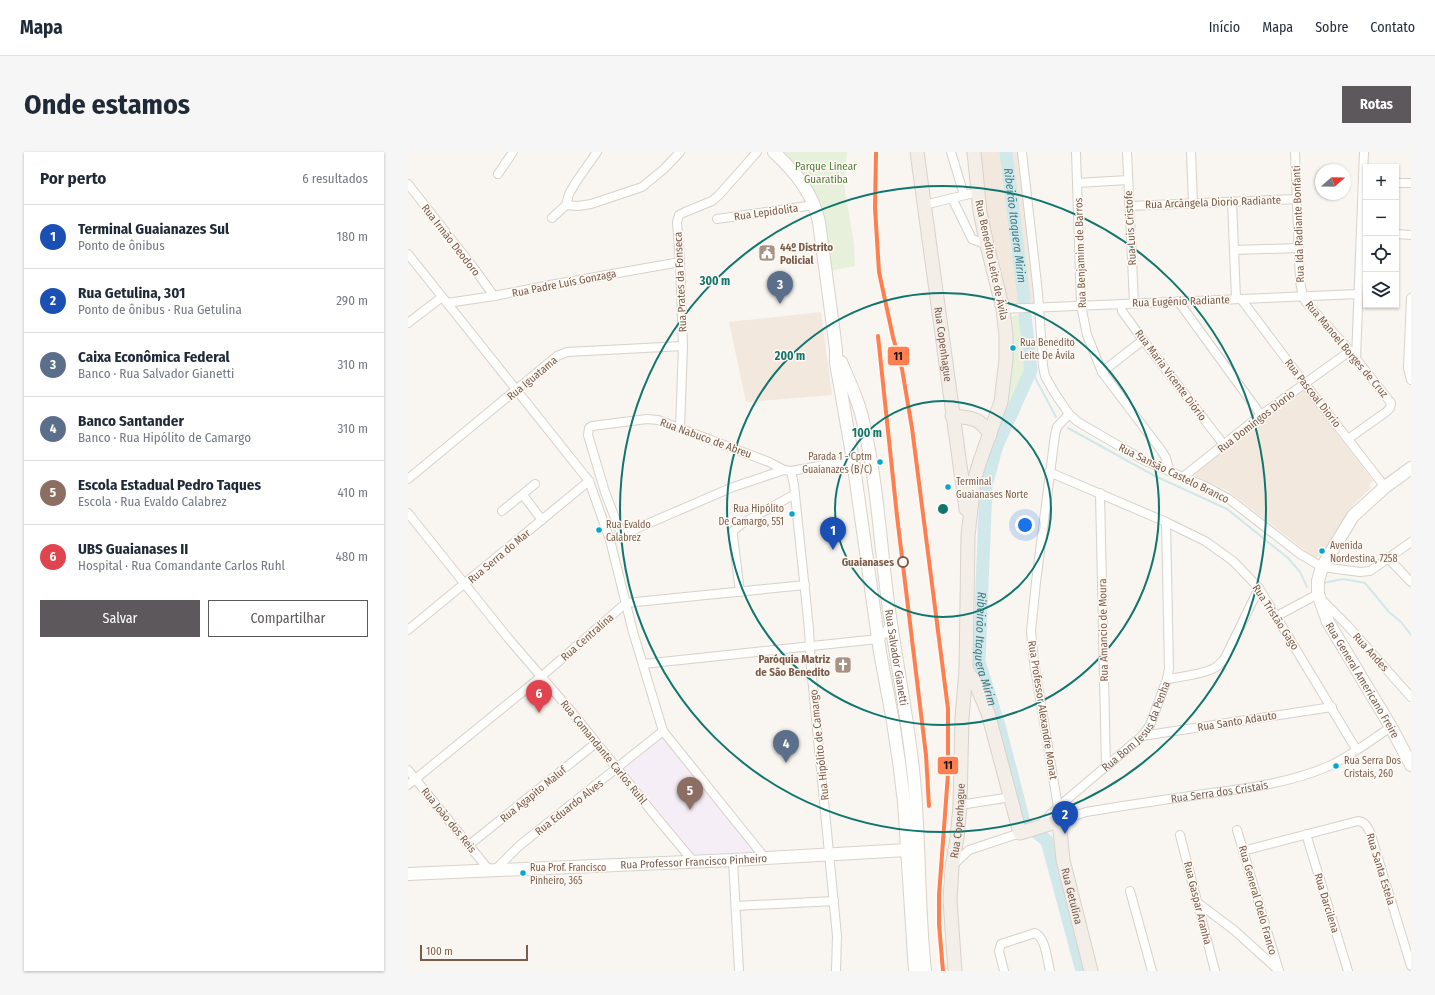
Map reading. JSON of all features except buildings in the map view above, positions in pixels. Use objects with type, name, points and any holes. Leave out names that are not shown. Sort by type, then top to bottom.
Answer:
[{"type":"main road","name":"Rua Salvador Gianetti","points":[[774,152],[800,180],[808,192],[819,222],[836,349],[836,363],[853,460],[878,639],[899,762],[904,802],[915,971]]},
{"type":"main road","name":"Rua Copenhague","points":[[917,152],[952,416],[959,452],[966,513],[966,529],[968,536]]},
{"type":"main road","name":"Rua Benedito Leite de Ávila","points":[[966,670],[968,536],[974,480],[1001,402],[1010,308],[987,245],[980,212],[974,152]]},
{"type":"main road","name":"Rua Salvador Gianetti","points":[[836,349],[860,409],[872,466],[891,623],[908,729],[914,780],[920,915],[925,971]]},
{"type":"main road","points":[[952,416],[978,420],[983,424],[990,435]]},
{"type":"main road","points":[[956,432],[968,418]]},
{"type":"main road","points":[[959,452],[969,458],[982,456]]},
{"type":"main road","points":[[853,460],[863,460],[872,466]]},
{"type":"main road","points":[[1318,590],[1322,567],[1353,516],[1385,487],[1411,468]]},
{"type":"main road","name":"Rua General Americano Freire","points":[[1318,590],[1327,610],[1332,629],[1411,765]]},
{"type":"main road","name":"Rua Copenhague","points":[[956,971],[950,900],[952,866],[957,838],[960,805],[962,718],[966,670]]},
{"type":"main road","points":[[966,670],[975,682],[988,713],[1011,797],[1029,830]]},
{"type":"main road","name":"Rua Serra dos Cristais","points":[[1029,830],[1060,821]]},
{"type":"main road","name":"Rua Getulina","points":[[1060,821],[1061,845],[1064,860],[1091,971]]},
{"type":"main road","name":"Rua Professor Francisco Pinheiro","points":[[408,874],[733,860],[907,850]]},
{"type":"street","points":[[552,218],[566,205],[569,194],[576,182],[598,152]]},
{"type":"street","points":[[566,205],[578,206],[591,204],[642,187],[664,169],[680,152]]},
{"type":"street","name":"Rua Prates da Fonseca","points":[[680,428],[683,346],[677,222],[679,215],[712,201],[719,195],[757,152]]},
{"type":"street","points":[[951,152],[964,195]]},
{"type":"street","name":"Rua Sansão Castelo Branco","points":[[1022,152],[1036,307],[1045,376],[1067,416],[1145,462],[1205,486],[1229,499],[1300,554],[1322,567]]},
{"type":"street","name":"Rua Benjamim de Barros","points":[[1076,152],[1081,305],[1087,335],[1102,372],[1161,450],[1166,458],[1170,472]]},
{"type":"street","name":"Rua Luis Cristofe","points":[[1127,152],[1134,303]]},
{"type":"street","points":[[1191,152],[1192,203]]},
{"type":"street","name":"Rua Ida Radiante Bonfanti","points":[[1295,152],[1300,281],[1303,296]]},
{"type":"street","points":[[1364,152],[1364,164]]},
{"type":"street","points":[[498,174],[509,153]]},
{"type":"street","points":[[1077,183],[1128,180]]},
{"type":"street","points":[[1399,183],[1411,184]]},
{"type":"street","name":"Rua Irmão Deodoro","points":[[408,184],[494,296]]},
{"type":"street","points":[[924,205],[978,192]]},
{"type":"street","points":[[952,198],[972,239],[987,245]]},
{"type":"street","name":"Rua Arcângela Diorio Radiante","points":[[1130,206],[1297,199]]},
{"type":"street","points":[[1232,202],[1234,250],[1239,299]]},
{"type":"street","name":"Rua Lepidolita","points":[[717,219],[814,205]]},
{"type":"street","points":[[1356,359],[1358,294],[1363,233]]},
{"type":"street","points":[[1399,234],[1411,234]]},
{"type":"street","points":[[1234,250],[1299,248]]},
{"type":"street","points":[[408,254],[589,481],[610,540],[626,603],[663,731],[765,858]]},
{"type":"street","name":"Rua Padre Luís Gonzaga","points":[[445,300],[494,296],[680,262]]},
{"type":"street","name":"Rua Eugênio Radiante","points":[[1010,308],[1358,294]]},
{"type":"street","name":"Rua Manoel Borges de Cruz","points":[[1303,296],[1316,314],[1356,359],[1390,401],[1391,405],[1386,412],[1348,439]]},
{"type":"street","points":[[1411,298],[1408,368],[1411,380]]},
{"type":"street","name":"Rua Pascoal Diorio","points":[[1239,299],[1385,487]]},
{"type":"street","points":[[408,323],[445,300]]},
{"type":"street","points":[[1178,301],[1261,415]]},
{"type":"street","name":"Rua Maria Vicente Diório","points":[[1121,304],[1122,311],[1143,340],[1224,445]]},
{"type":"street","points":[[1102,372],[1143,340]]},
{"type":"street","name":"Rua Iguatama","points":[[408,479],[557,356],[567,352],[683,346]]},
{"type":"street","name":"Rua Domingos Diorio","points":[[1183,477],[1261,415],[1350,352]]},
{"type":"street","name":"Rua Professor Alexandre Monat","points":[[1060,821],[1034,662],[1031,631],[1049,472],[1055,435],[1058,427],[1067,416]]},
{"type":"street","name":"Rua Nabuco de Abreu","points":[[622,536],[598,472],[588,434],[589,428],[594,426],[647,419],[663,421],[788,470]]},
{"type":"street","points":[[610,540],[720,492],[788,470],[853,460]]},
{"type":"street","name":"Rua Hipólito de Camargo","points":[[788,470],[795,494],[805,585],[837,936],[836,971]]},
{"type":"street","name":"Rua Tristão Gago","points":[[1049,472],[1166,522],[1205,541],[1233,561],[1260,588],[1356,749]]},
{"type":"street","name":"Rua Serra do Mar","points":[[408,630],[589,481]]},
{"type":"street","points":[[502,511],[536,484]]},
{"type":"street","name":"Rua Amancio de Moura","points":[[1100,493],[1106,767]]},
{"type":"street","points":[[740,592],[733,536],[734,531],[743,523],[795,494]]},
{"type":"street","points":[[522,495],[542,520]]},
{"type":"street","name":"Rua Comandante Carlos Ruhl","points":[[408,513],[693,861]]},
{"type":"street","points":[[1166,522],[1168,679]]},
{"type":"street","points":[[1322,567],[1365,572],[1375,568],[1411,542]]},
{"type":"street","points":[[1388,558],[1411,582]]},
{"type":"street","points":[[626,603],[805,585]]},
{"type":"street","name":"Rua Bom Jesus da Penha","points":[[952,866],[969,850],[1029,830],[1067,800],[1142,736],[1150,725],[1168,679],[1208,671],[1220,664],[1225,658],[1260,588]]},
{"type":"street","points":[[1276,616],[1318,590]]},
{"type":"street","name":"Rua Centralina","points":[[408,785],[542,676],[626,603]]},
{"type":"street","name":"Rua Andes","points":[[1327,610],[1411,697]]},
{"type":"street","points":[[643,664],[878,639],[884,634],[891,623]]},
{"type":"street","name":"Rua Santo Adauto","points":[[1142,736],[1332,707]]},
{"type":"street","name":"Rua Serra dos Cristais","points":[[1060,821],[1097,810],[1254,787],[1282,780],[1329,765],[1390,727]]},
{"type":"street","name":"Rua Eduardo Alves","points":[[492,870],[519,846],[663,731]]},
{"type":"street","name":"Rua Agapito Maluf","points":[[469,845],[596,742]]},
{"type":"street","name":"Rua João dos Reis","points":[[408,770],[469,845],[492,870]]},
{"type":"street","points":[[960,805],[1011,797]]},
{"type":"street","points":[[1067,800],[1069,810],[1074,816]]},
{"type":"street","name":"Rua Santa Estela","points":[[1243,852],[1358,821],[1366,824],[1370,832],[1411,966]]},
{"type":"street","name":"Rua General Otelo Franco","points":[[1237,830],[1278,970]]},
{"type":"street","name":"Rua Darcilena","points":[[1306,834],[1348,971]]},
{"type":"street","name":"Rua Gaspar Aranha","points":[[1180,835],[1215,971]]},
{"type":"street","points":[[957,838],[962,847],[969,850]]},
{"type":"street","points":[[733,860],[739,971]]},
{"type":"street","points":[[1130,891],[1152,971]]},
{"type":"street","points":[[736,906],[834,901]]},
{"type":"street","points":[[1198,903],[1234,930],[1278,970]]},
{"type":"street","points":[[1004,971],[999,951],[1001,944],[1035,933],[1041,938],[1050,971]]},
{"type":"shaded area","points":[[978,152],[1020,152],[1037,307],[1004,309],[988,253]]},
{"type":"shaded area","points":[[821,312],[832,395],[746,402],[729,322]]},
{"type":"shaded area","points":[[1301,390],[1304,390],[1373,481],[1369,485],[1371,488],[1354,504],[1320,556],[1315,558],[1228,491],[1197,477],[1195,474]]},
{"type":"shaded area","points":[[664,737],[755,852],[695,855],[624,769]]},
{"type":"green space","name":"Parque Linear Guaratiba","points":[[784,152],[847,152],[844,184],[854,244],[855,266],[830,271],[819,204],[807,179]]},
{"type":"green space","points":[[1023,314],[1029,368],[1028,373],[1016,394],[994,441],[992,439],[1009,317]]},
{"type":"waterway","name":"Ribeirão Itaquera Mirim","points":[[1006,152],[1024,299]]},
{"type":"waterway","name":"Ribeirão Itaquera Mirim","points":[[1025,315],[1031,370],[996,448],[986,486],[979,662],[1000,729],[1024,822],[1047,841],[1082,971]]},
{"type":"waterway","points":[[1031,370],[1056,417]]},
{"type":"waterway","points":[[1068,428],[1155,476],[1227,509],[1288,558],[1300,572],[1307,587]]},
{"type":"waterway","points":[[1323,583],[1343,579],[1365,583],[1389,612],[1401,622],[1411,635]]},
{"type":"transit line","name":"11","points":[[876,152],[875,208],[879,272],[893,337],[902,369],[912,428],[948,709],[948,774],[939,895],[939,924],[943,971]]},
{"type":"transit line","name":"11","points":[[878,336],[897,516],[926,755],[929,806]]},
{"type":"place","name":"44º Distrito Policial","points":[[767,253]]},
{"type":"place","name":"Caixa Econômica Federal","points":[[780,304]]},
{"type":"place","name":"Rua Benedito Leite De Ávila","points":[[1013,348]]},
{"type":"place","name":"Parada 1 - Cptm Guaianazes (B/C)","points":[[880,462]]},
{"type":"place","name":"Terminal Guaianases Norte","points":[[948,487]]},
{"type":"place","name":"Rua Hipólito De Camargo, 551","points":[[792,514]]},
{"type":"place","name":"Rua Evaldo Calabrez","points":[[599,530]]},
{"type":"place","name":"Terminal Guaianazes Sul","points":[[833,550]]},
{"type":"place","name":"Avenida Nordestina, 7258","points":[[1322,551]]},
{"type":"place","name":"Guaianases","points":[[903,562]]},
{"type":"place","name":"Paróquia Matriz de São Benedito","points":[[843,665]]},
{"type":"place","name":"UBS Guaianases II","points":[[539,713]]},
{"type":"place","name":"Banco Santander","points":[[786,763]]},
{"type":"place","name":"Rua Serra Dos Cristais, 260","points":[[1336,766]]},
{"type":"place","name":"Escola Estadual Pedro Taques","points":[[690,810]]},
{"type":"place","name":"Rua Getulina, 301","points":[[1065,834]]},
{"type":"place","name":"Rua Prof. Francisco Pinheiro, 365","points":[[523,873]]}]
